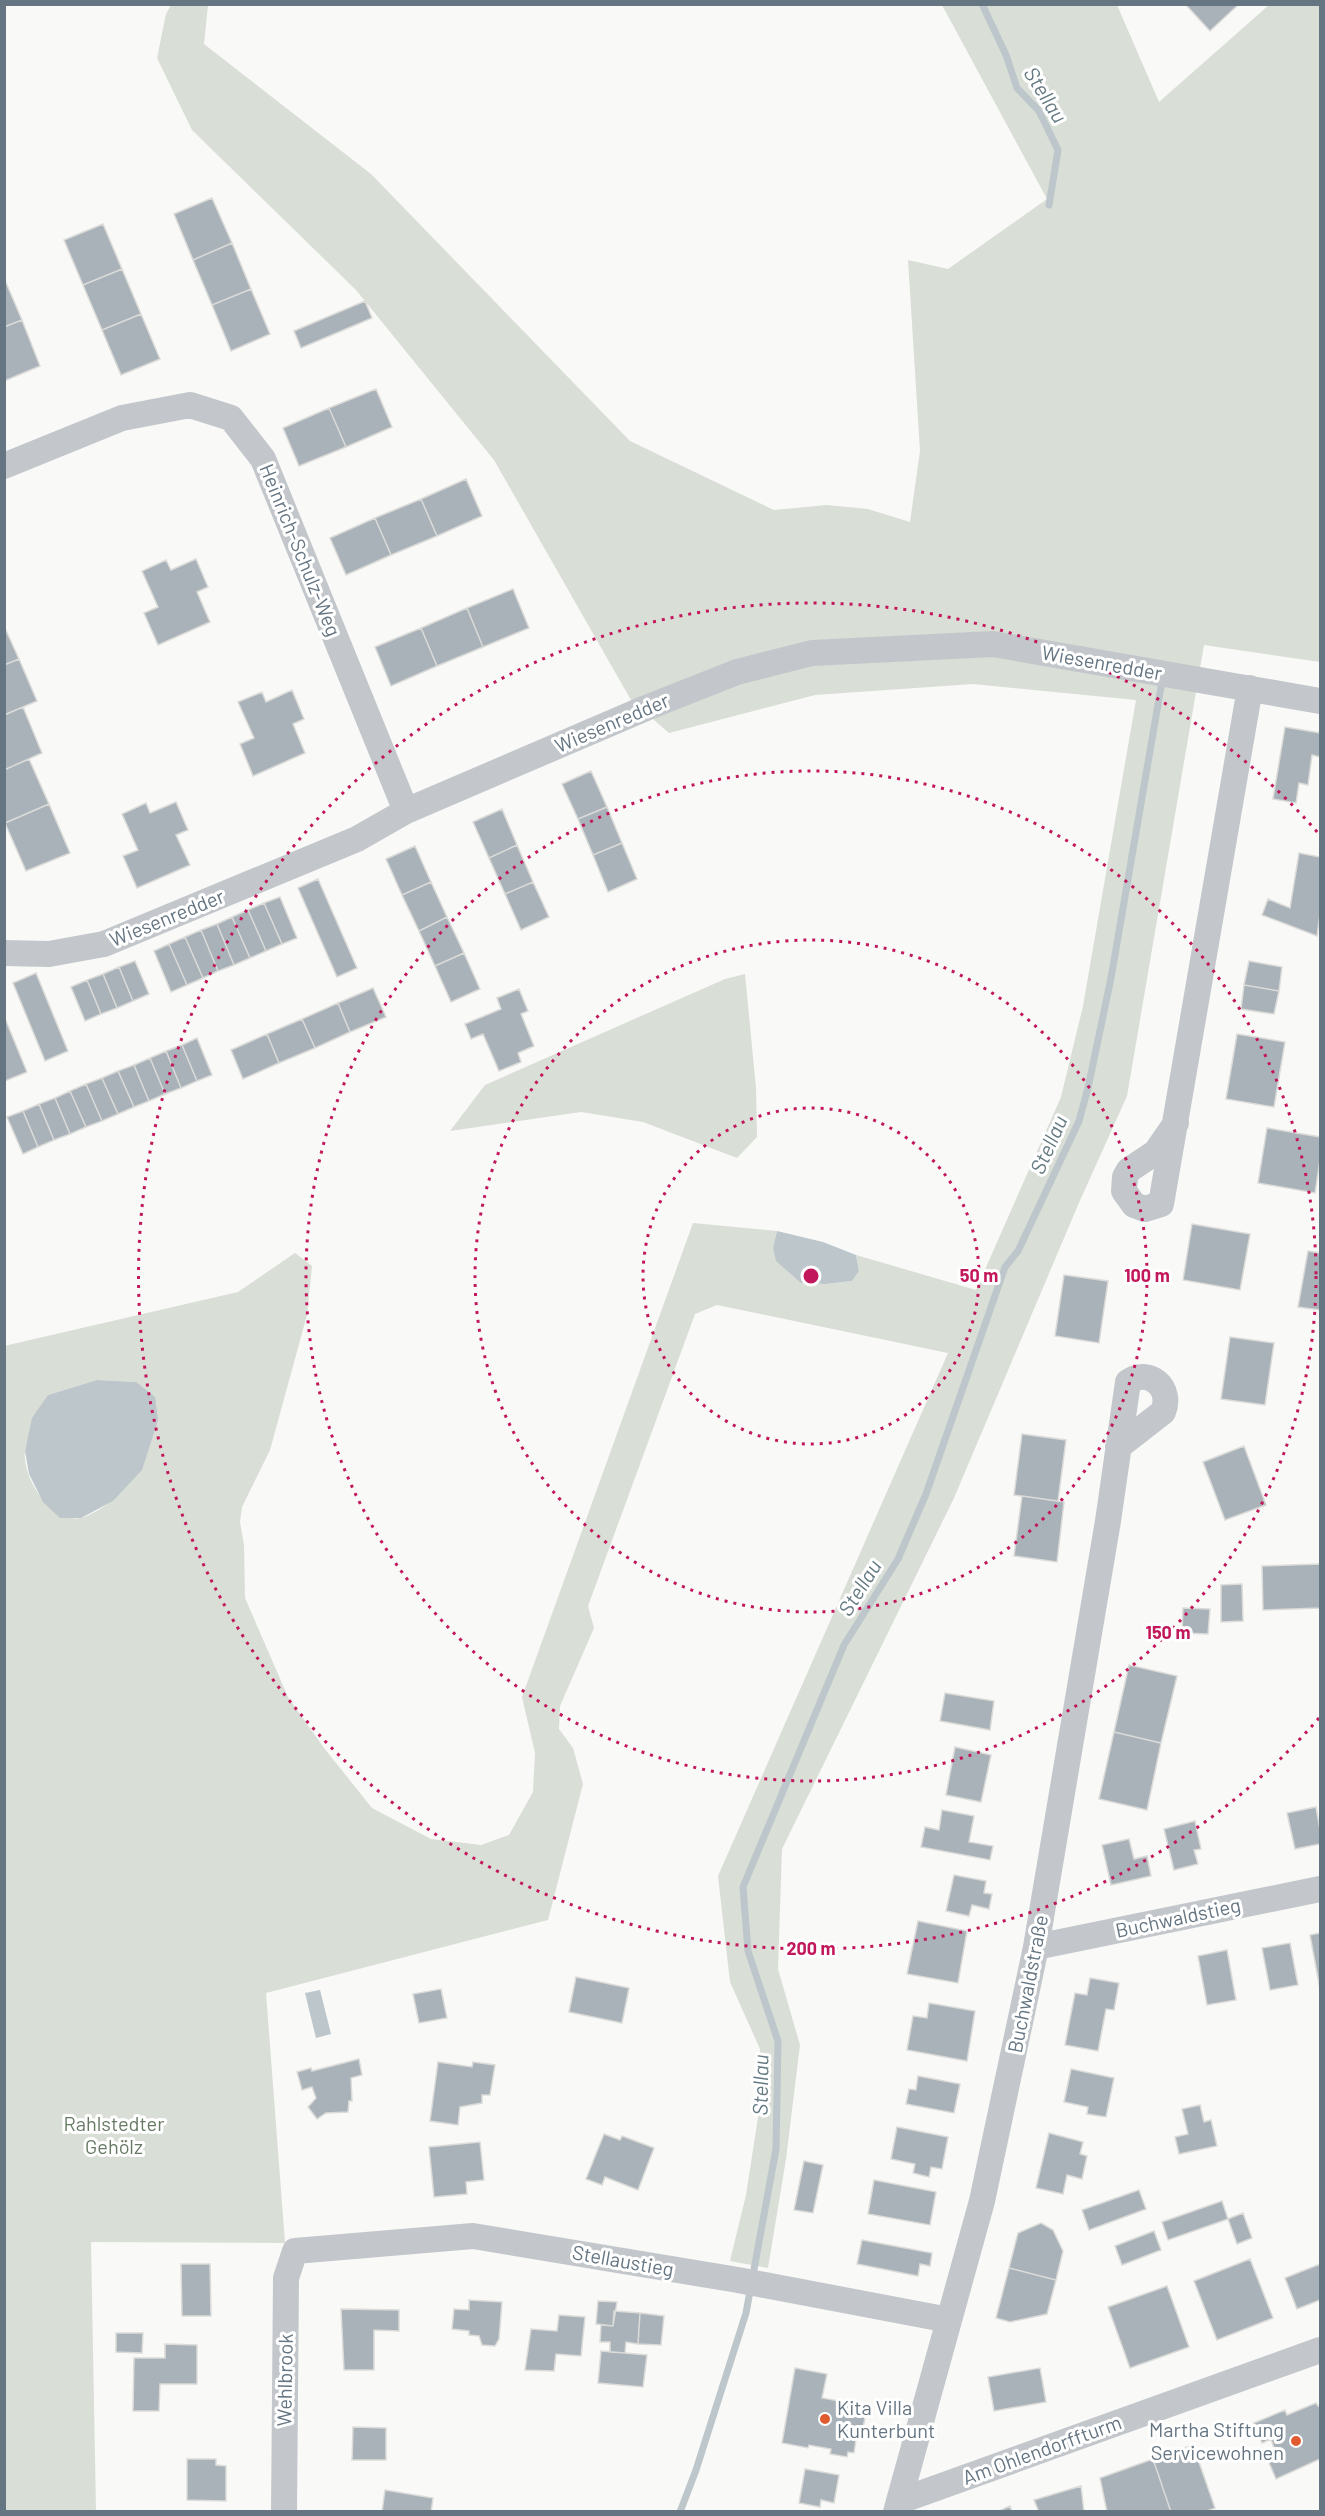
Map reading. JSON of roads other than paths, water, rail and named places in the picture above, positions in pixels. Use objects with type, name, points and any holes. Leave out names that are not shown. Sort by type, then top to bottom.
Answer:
[{"type":"street","name":"Heinrich-Schulz-Weg","points":[[4,466],[122,418],[190,405],[231,418],[263,459],[406,811]]},
{"type":"street","name":"Wiesenredder","points":[[4,953],[50,954],[104,944],[357,839],[406,811],[646,708],[727,676],[812,653],[993,644],[1320,701]]},
{"type":"street","points":[[1176,1123],[1251,688]]},
{"type":"street","name":"Buchwaldstraße","points":[[898,2506],[982,2201],[1036,1947],[1118,1447]]},
{"type":"street","name":"Buchwaldstieg","points":[[1036,1947],[1320,1888]]},
{"type":"street","name":"Stellaustieg","points":[[296,2251],[473,2236],[738,2280],[949,2320]]},
{"type":"street","name":"Wehlbrook","points":[[284,2511],[286,2278],[296,2251]]},
{"type":"street","name":"Am Ohlendorffturm","points":[[898,2506],[1320,2350]]},
{"type":"waterway","name":"Stellau","points":[[982,4],[1006,55],[1017,88],[1039,111],[1058,150],[1049,205]]},
{"type":"waterway","name":"Stellau","points":[[680,2512],[696,2470],[746,2313],[776,2149],[778,2041],[748,1951],[743,1887],[844,1645],[898,1559],[926,1494],[1005,1267],[1018,1251],[1079,1121],[1111,978],[1161,687]]},
{"type":"place","name":"Kita Villa Kunterbunt","points":[[825,2419]]},
{"type":"place","name":"Martha Stiftung Servicewohnen","points":[[1296,2441]]},
{"type":"park label","name":"Rahlstedter Gehölz","points":[[114,2136]]}]
